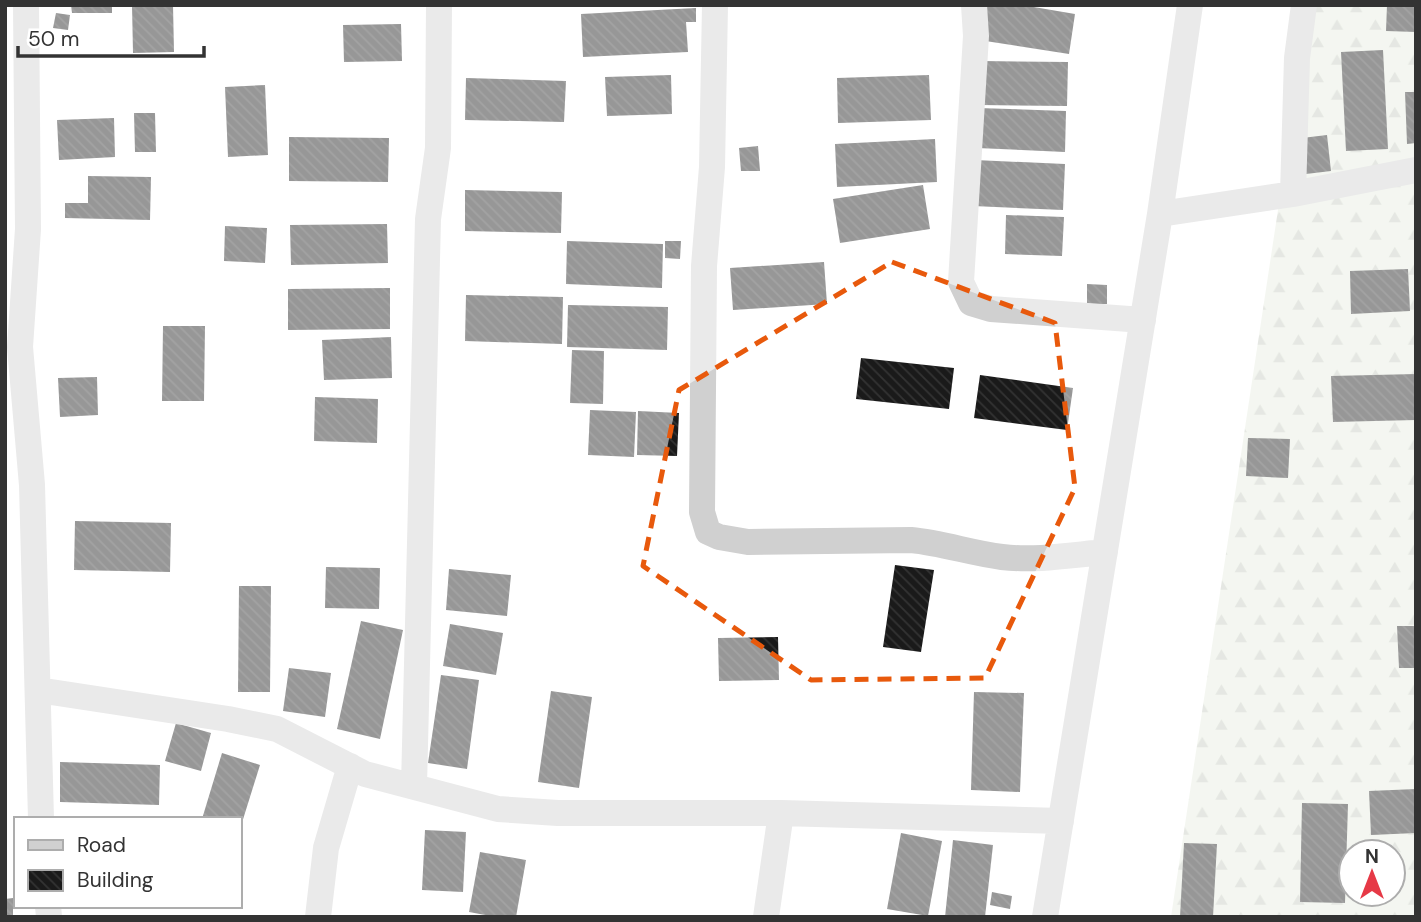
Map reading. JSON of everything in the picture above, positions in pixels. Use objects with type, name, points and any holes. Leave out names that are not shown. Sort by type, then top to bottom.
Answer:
[{"type":"street","points":[[26,5],[28,229],[20,348],[33,485],[41,817]]},
{"type":"street","points":[[414,786],[418,537],[428,219],[438,148],[439,5]]},
{"type":"street","points":[[715,5],[712,167],[704,266],[702,512],[708,532],[719,537],[748,542],[911,540],[934,542],[1003,557],[1032,558],[1105,552]]},
{"type":"street","points":[[974,5],[976,36],[961,282],[971,303],[991,309],[1143,320]]},
{"type":"street","points":[[1045,917],[1160,214],[1190,5]]},
{"type":"street","points":[[1293,194],[1297,58],[1304,5]]},
{"type":"street","points":[[1160,214],[1293,194],[1416,170]]},
{"type":"street","points":[[38,690],[228,719],[276,730],[365,774],[498,809],[558,813],[781,813],[1061,821]]},
{"type":"street","points":[[318,917],[326,848],[350,766]]},
{"type":"street","points":[[766,917],[781,813]]},
{"type":"highlighted area","points":[[892,262],[1055,323],[1075,488],[985,678],[811,680],[643,566],[679,390]]},
{"type":"green space","points":[[1309,5],[1392,5],[1416,21],[1416,917],[1171,917]]},
{"type":"building","points":[[71,5],[112,5],[112,13],[72,13]]},
{"type":"building","points":[[132,5],[173,5],[174,52],[133,53]]},
{"type":"building","points":[[985,5],[1022,5],[1075,14],[1069,54],[979,40]]},
{"type":"building","points":[[1387,5],[1416,5],[1416,32],[1386,31]]},
{"type":"building","points":[[696,8],[696,22],[686,22],[688,52],[583,57],[581,14]]},
{"type":"building","points":[[56,13],[70,15],[68,30],[53,28]]},
{"type":"building","points":[[401,24],[402,61],[344,62],[343,25]]},
{"type":"building","points":[[1383,50],[1388,149],[1346,151],[1341,52]]},
{"type":"building","points":[[981,61],[1068,62],[1067,106],[981,105]]},
{"type":"building","points":[[671,75],[672,114],[607,116],[605,77]]},
{"type":"building","points":[[929,75],[931,120],[838,123],[837,78]]},
{"type":"building","points":[[466,78],[566,81],[564,122],[465,120]]},
{"type":"building","points":[[265,85],[268,155],[228,157],[225,87]]},
{"type":"building","points":[[1405,92],[1416,92],[1416,143],[1407,144]]},
{"type":"building","points":[[978,108],[1066,111],[1065,152],[977,148]]},
{"type":"building","points":[[134,113],[155,113],[156,152],[135,152]]},
{"type":"building","points":[[114,118],[115,157],[59,160],[57,120]]},
{"type":"building","points":[[1327,135],[1331,171],[1306,174],[1302,138]]},
{"type":"building","points":[[289,137],[389,138],[388,182],[289,181]]},
{"type":"building","points":[[935,139],[937,182],[837,187],[835,144]]},
{"type":"building","points":[[758,146],[760,171],[741,171],[739,148]]},
{"type":"building","points":[[975,160],[1065,164],[1063,210],[973,206]]},
{"type":"building","points":[[88,176],[151,177],[150,220],[65,218],[65,203],[88,203]]},
{"type":"building","points":[[923,185],[930,229],[840,243],[833,199]]},
{"type":"building","points":[[465,190],[562,192],[561,233],[465,231]]},
{"type":"building","points":[[1006,215],[1064,217],[1062,256],[1005,254]]},
{"type":"building","points":[[387,224],[388,263],[291,265],[290,225]]},
{"type":"building","points":[[225,226],[267,228],[265,263],[224,261]]},
{"type":"building","points":[[567,241],[663,244],[662,288],[566,284]]},
{"type":"building","points":[[665,241],[681,241],[680,259],[665,258]]},
{"type":"building","points":[[824,262],[827,304],[733,310],[730,268]]},
{"type":"building","points":[[1408,269],[1410,311],[1351,314],[1350,271]]},
{"type":"building","points":[[1087,284],[1107,285],[1107,304],[1087,304]]},
{"type":"building","points":[[390,288],[390,329],[288,330],[288,289]]},
{"type":"building","points":[[466,295],[563,297],[562,344],[465,341]]},
{"type":"building","points":[[568,305],[668,307],[667,350],[567,347]]},
{"type":"building","points":[[163,326],[205,326],[204,401],[162,401]]},
{"type":"building","points":[[391,337],[392,378],[324,380],[322,340]]},
{"type":"building","points":[[572,350],[604,351],[603,404],[570,403]]},
{"type":"building","points":[[861,358],[954,368],[949,409],[856,399]]},
{"type":"building","points":[[1416,374],[1416,420],[1333,422],[1331,376]]},
{"type":"building","points":[[980,375],[1073,388],[1067,430],[974,418]]},
{"type":"building","points":[[97,377],[98,415],[60,417],[58,378]]},
{"type":"building","points":[[315,397],[378,399],[377,443],[314,441]]},
{"type":"building","points":[[590,410],[636,412],[634,457],[588,455]]},
{"type":"building","points":[[638,411],[679,413],[677,456],[637,455]]},
{"type":"building","points":[[1248,438],[1290,439],[1288,478],[1246,476]]},
{"type":"building","points":[[75,521],[171,523],[170,572],[74,570]]},
{"type":"building","points":[[895,565],[934,570],[921,652],[883,647]]},
{"type":"building","points":[[326,567],[380,568],[379,609],[325,608]]},
{"type":"building","points":[[449,569],[511,575],[507,616],[446,610]]},
{"type":"building","points":[[239,586],[271,586],[270,692],[238,692]]},
{"type":"building","points":[[361,621],[403,630],[380,739],[337,729]]},
{"type":"building","points":[[450,624],[503,633],[496,675],[443,666]]},
{"type":"building","points":[[1397,626],[1416,626],[1416,668],[1399,668]]},
{"type":"building","points":[[778,637],[779,680],[719,681],[718,638]]},
{"type":"building","points":[[289,668],[331,673],[325,717],[283,711]]},
{"type":"building","points":[[441,675],[479,680],[467,769],[428,763]]},
{"type":"building","points":[[551,691],[592,697],[579,788],[538,782]]},
{"type":"building","points":[[974,692],[1024,693],[1020,792],[971,790]]},
{"type":"building","points":[[176,723],[211,733],[201,771],[165,761]]},
{"type":"building","points":[[222,753],[260,765],[242,823],[242,817],[203,817]]},
{"type":"building","points":[[60,762],[160,765],[159,805],[60,802]]},
{"type":"building","points":[[1416,789],[1416,833],[1371,835],[1369,791]]},
{"type":"building","points":[[1302,803],[1348,804],[1347,838],[1337,838],[1337,903],[1300,902]]},
{"type":"building","points":[[425,830],[466,832],[463,892],[422,890]]},
{"type":"building","points":[[901,833],[942,841],[928,916],[887,909]]},
{"type":"building","points":[[953,840],[993,845],[985,917],[945,917]]},
{"type":"building","points":[[1184,843],[1217,844],[1213,917],[1180,917]]},
{"type":"building","points":[[480,852],[526,860],[516,917],[496,917],[469,912]]},
{"type":"building","points":[[992,892],[1012,896],[1010,909],[990,905]]},
{"type":"building","points":[[13,898],[13,917],[5,917],[5,899]]}]
